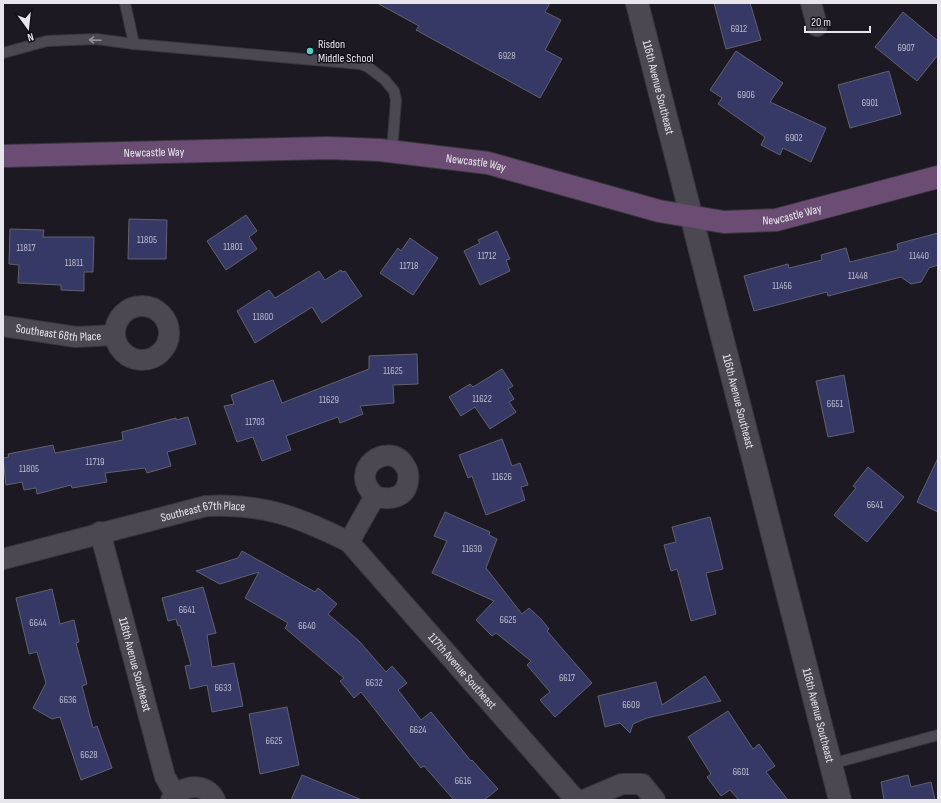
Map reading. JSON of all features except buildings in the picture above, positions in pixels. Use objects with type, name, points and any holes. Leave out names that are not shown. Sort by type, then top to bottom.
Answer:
[{"type":"main road","name":"Newcastle Way","points":[[3,156],[328,148],[392,151],[488,163],[659,211],[693,218],[730,222],[776,220],[938,177]]},
{"type":"street","name":"116th Avenue Southeast","points":[[637,3],[693,218],[840,800]]},
{"type":"street","points":[[811,3],[817,26]]},
{"type":"street","name":"Southeast 68th Place","points":[[141,306],[159,312],[173,325],[165,346],[159,354],[142,360],[124,354],[118,347],[115,335],[118,320],[124,313],[132,308],[141,306]]},
{"type":"street","name":"Southeast 68th Place","points":[[3,326],[76,337],[115,335]]},
{"type":"street","points":[[349,542],[375,496]]},
{"type":"street","name":"Southeast 67th Place","points":[[3,559],[100,532],[206,506],[232,505],[270,509],[309,522],[349,542]]},
{"type":"street","name":"118th Avenue Southeast","points":[[100,532],[165,777],[173,797],[191,786],[208,791],[215,800]]},
{"type":"street","name":"117th Avenue Southeast","points":[[349,542],[576,800]]},
{"type":"street","points":[[584,800],[622,784],[642,784],[655,800]]},
{"type":"lane","points":[[125,3],[134,44]]},
{"type":"lane","points":[[3,53],[47,41],[96,39],[134,44],[360,64],[368,67],[385,80],[394,91],[396,100],[392,151]]},
{"type":"lane","points":[[831,764],[938,735]]},
{"type":"place","name":"Risdon Middle School","points":[[310,51]]}]
